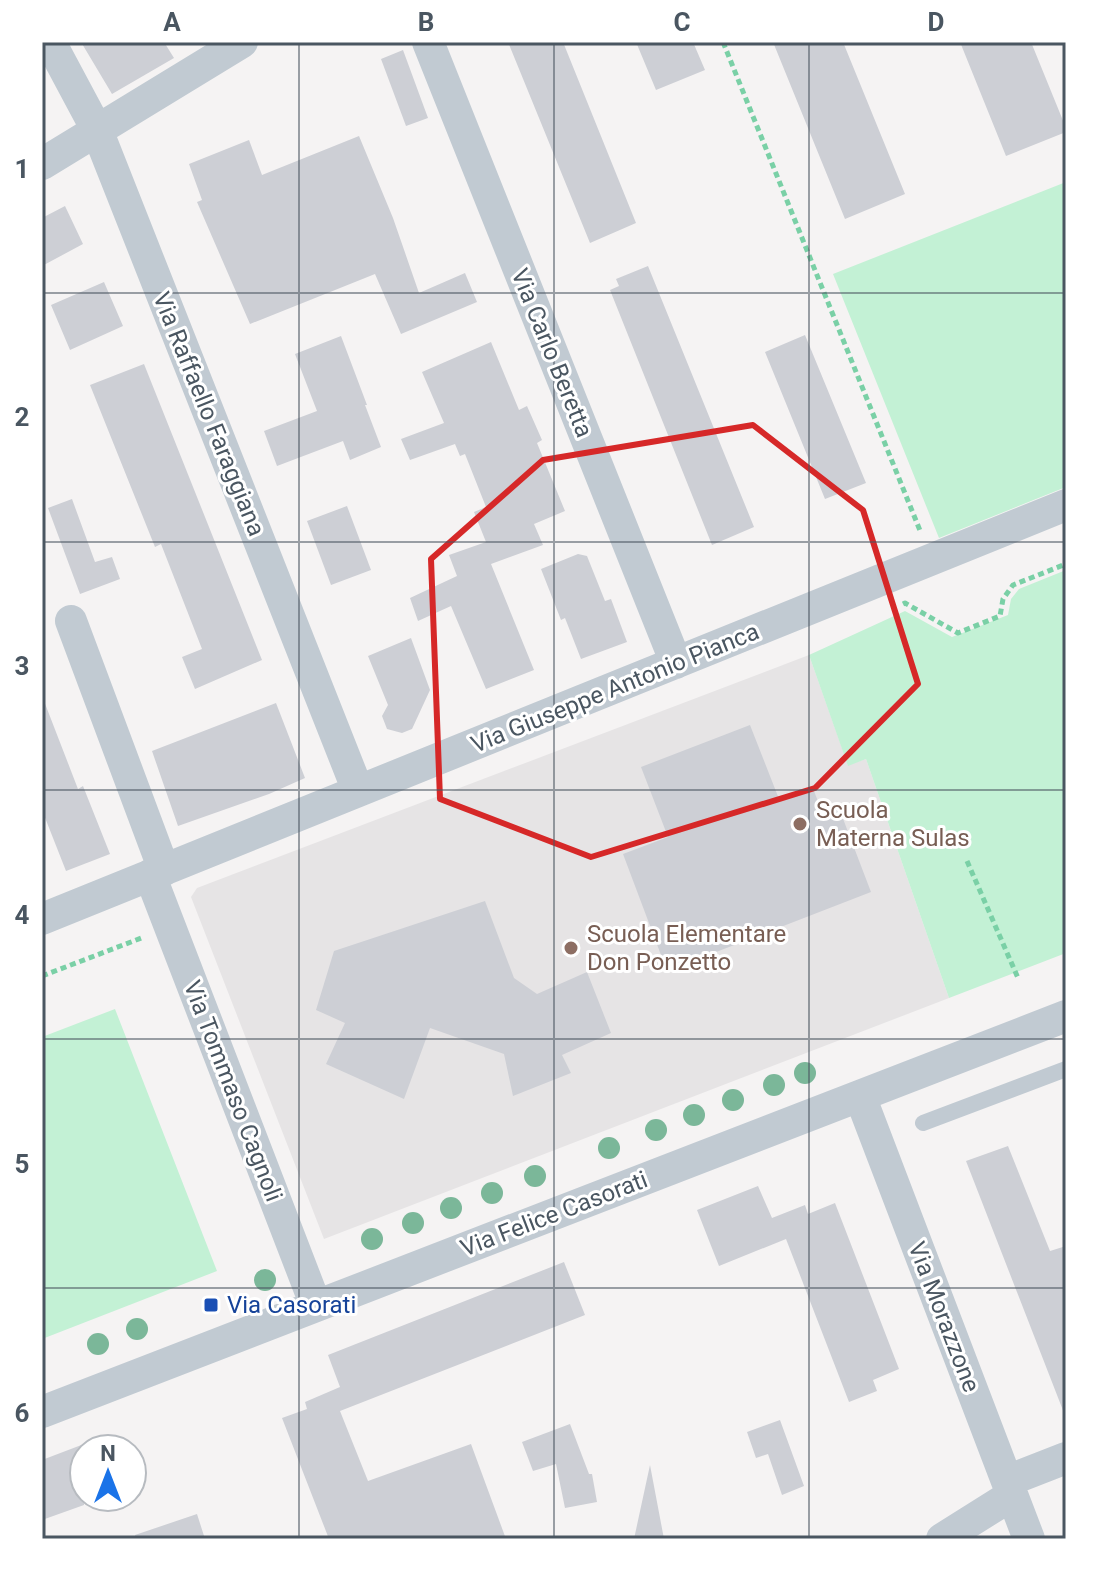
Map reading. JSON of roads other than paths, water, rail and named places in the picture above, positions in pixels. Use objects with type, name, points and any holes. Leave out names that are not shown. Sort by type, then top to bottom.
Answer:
[{"type":"street","name":"Via Raffaello Faraggiana","points":[[50,42],[97,130],[358,791]]},
{"type":"street","points":[[42,164],[242,42]]},
{"type":"street","name":"Via Carlo Beretta","points":[[428,42],[676,663]]},
{"type":"street","name":"Via Giuseppe Antonio Pianca","points":[[42,919],[1066,505]]},
{"type":"street","points":[[71,621],[157,873]]},
{"type":"street","name":"Via Tommaso Cagnoli","points":[[157,873],[170,927],[316,1306]]},
{"type":"street","name":"Via Felice Casorati","points":[[42,1412],[1066,1016]]},
{"type":"street","name":"Via Morazzone","points":[[860,1096],[1029,1539]]},
{"type":"street","points":[[942,1539],[1009,1488],[1066,1458]]},
{"type":"lane","points":[[923,1123],[1066,1069]]},
{"type":"place","name":"Scuola Materna Sulas","points":[[800,824]]},
{"type":"place","name":"Scuola Elementare Don Ponzetto","points":[[571,948]]},
{"type":"place","name":"Via Casorati","points":[[211,1305]]}]
